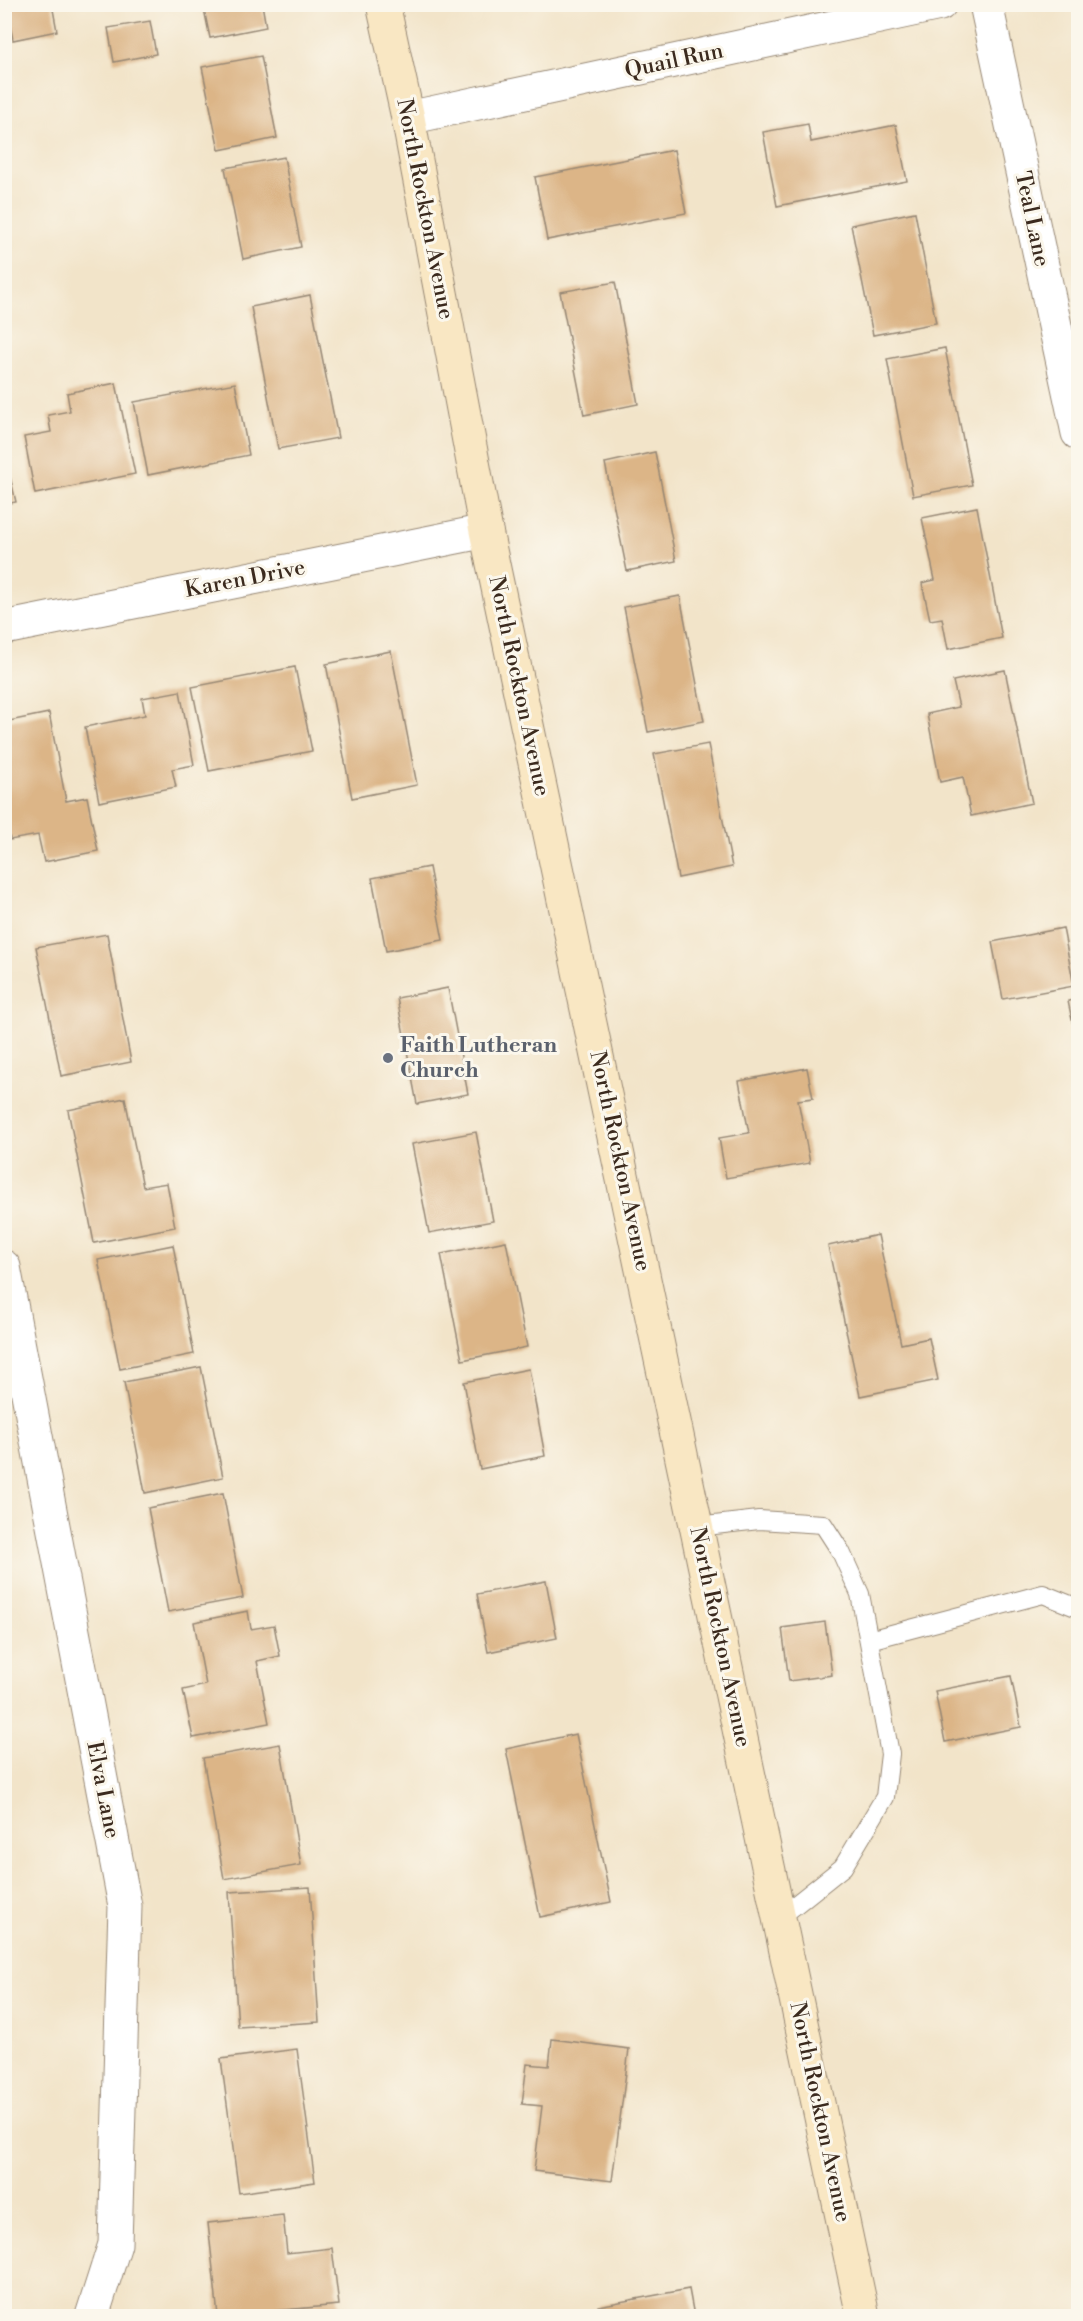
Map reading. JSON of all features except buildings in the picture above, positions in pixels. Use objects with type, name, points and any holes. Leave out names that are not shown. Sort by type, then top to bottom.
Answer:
[{"type":"main road","name":"North Rockton Avenue","points":[[383,4],[408,118],[486,531],[863,2316]]},
{"type":"street","name":"Quail Run","points":[[408,118],[940,4]]},
{"type":"street","name":"Teal Lane","points":[[986,4],[1078,433]]},
{"type":"street","name":"Karen Drive","points":[[4,628],[486,531]]},
{"type":"street","name":"Elva Lane","points":[[4,1267],[125,1906],[115,2244],[92,2316]]},
{"type":"lane","points":[[697,1527],[759,1520],[823,1524],[841,1552],[860,1594],[890,1754],[885,1797],[843,1867],[779,1918]]},
{"type":"lane","points":[[869,1640],[1043,1594],[1078,1608]]},
{"type":"place","name":"Faith Lutheran Church","points":[[388,1058]]}]
